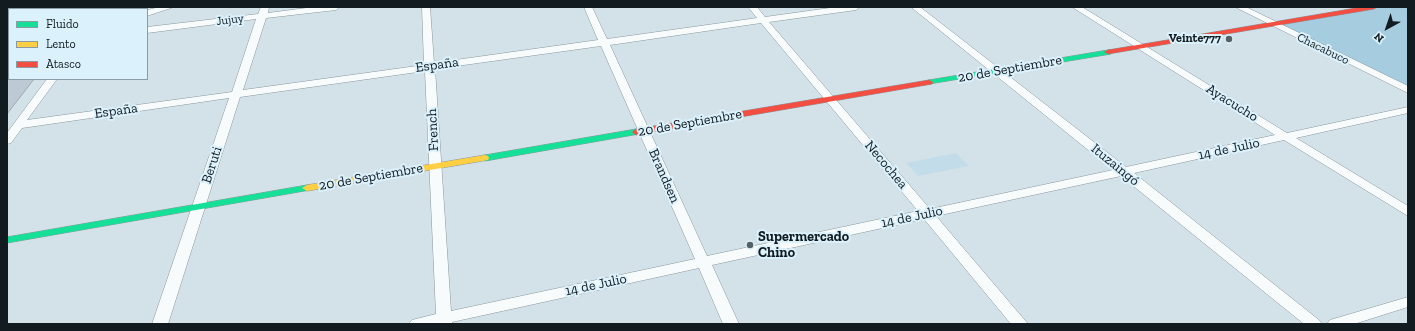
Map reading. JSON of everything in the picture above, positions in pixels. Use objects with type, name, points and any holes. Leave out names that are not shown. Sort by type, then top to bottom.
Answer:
[{"type":"street","points":[[148,13],[170,7]]},
{"type":"street","name":"Jujuy","points":[[148,30],[264,11],[336,7]]},
{"type":"street","name":"French","points":[[426,7],[444,321]]},
{"type":"street","name":"Brandsen","points":[[588,7],[731,324]]},
{"type":"street","name":"Necochea","points":[[752,7],[1020,324]]},
{"type":"street","name":"España","points":[[19,125],[856,7]]},
{"type":"street","name":"Ituzaingó","points":[[915,7],[998,71],[1314,324]]},
{"type":"street","name":"Ayacucho","points":[[1076,7],[1408,212]]},
{"type":"street","name":"Chacabuco","points":[[1239,7],[1408,90]]},
{"type":"street","name":"20 de Septiembre","points":[[7,240],[199,206],[1374,7]]},
{"type":"street","name":"Beruti","points":[[160,324],[235,94],[264,11]]},
{"type":"street","points":[[7,141],[51,80]]},
{"type":"street","name":"14 de Julio","points":[[417,324],[444,321],[703,262],[1408,110]]},
{"type":"street","points":[[1335,324],[1408,302]]},
{"type":"shaded area","points":[[1374,7],[1408,7],[1408,91],[1272,24]]},
{"type":"shaded area","points":[[956,153],[969,166],[918,176],[906,163]]},
{"type":"building","points":[[7,79],[33,80],[7,114]]},
{"type":"traffic: fast","points":[[137,8],[141,7]]},
{"type":"traffic: fast","points":[[929,82],[1108,52]]},
{"type":"traffic: fast","points":[[485,158],[636,132]]},
{"type":"traffic: fast","points":[[7,240],[307,188]]},
{"type":"traffic: slow","points":[[114,8],[118,7]]},
{"type":"traffic: slow","points":[[307,188],[485,158]]},
{"type":"traffic: jam","points":[[85,8],[89,7]]},
{"type":"traffic: jam","points":[[1108,52],[1374,7]]},
{"type":"traffic: jam","points":[[636,132],[929,82]]},
{"type":"place","name":"Veinte777","points":[[1229,39]]},
{"type":"place","name":"Supermercado Chino","points":[[750,245]]}]
